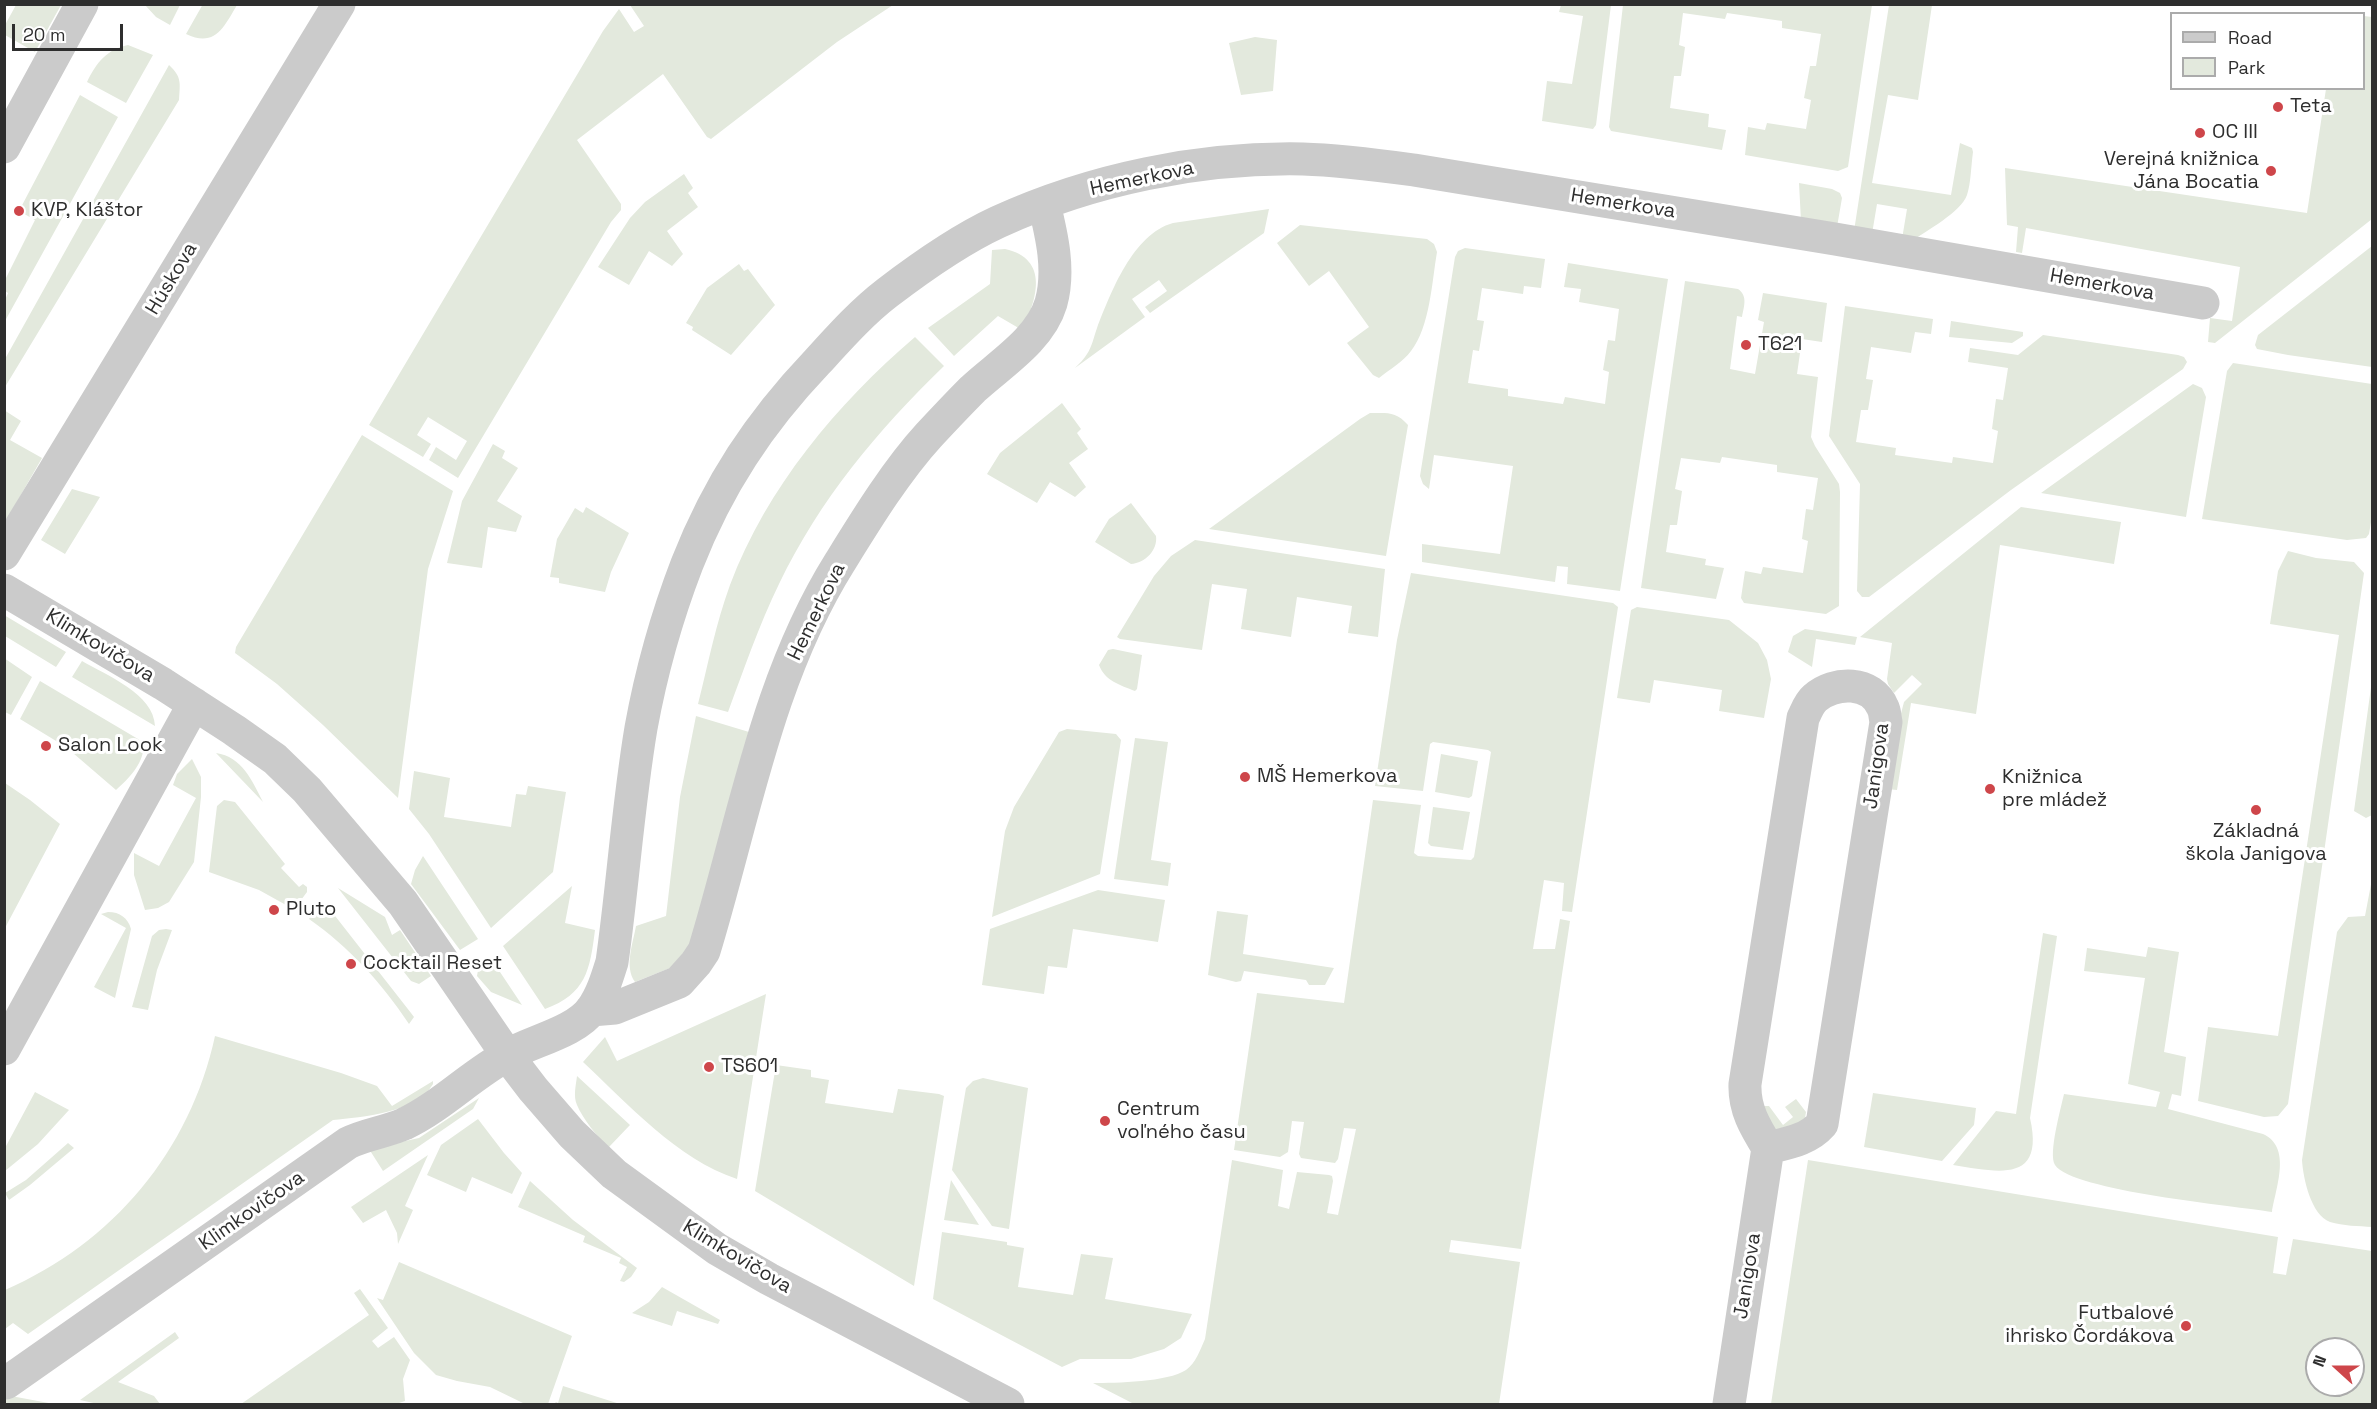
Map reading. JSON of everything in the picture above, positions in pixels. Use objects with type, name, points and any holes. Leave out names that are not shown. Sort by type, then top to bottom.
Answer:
[{"type":"street","points":[[4,147],[82,4]]},
{"type":"street","name":"Húskova","points":[[4,554],[339,4]]},
{"type":"street","name":"Hemerkova","points":[[507,1055],[575,1023],[591,1010],[604,986],[612,962],[641,730],[652,676],[687,565],[715,499],[736,463],[787,393],[855,320],[887,293],[942,254],[996,223],[1119,179],[1191,166],[1273,159],[1363,163],[1800,233],[2202,303]]},
{"type":"street","name":"Hemerkova","points":[[591,1010],[615,1008],[679,982],[704,951],[759,747],[807,624],[839,564],[880,500],[927,436],[1042,324],[1051,303],[1055,258],[1044,204]]},
{"type":"street","name":"Klimkovičova","points":[[4,590],[194,704],[275,759],[307,790],[403,903],[507,1055],[572,1134],[614,1174],[717,1249],[1008,1404]]},
{"type":"street","name":"Janigova","points":[[1729,1404],[1768,1148],[1748,1112],[1744,1099],[1745,1084],[1803,718],[1813,699],[1842,684],[1861,688],[1874,696],[1883,708],[1886,722],[1822,1124],[1815,1132],[1796,1141],[1768,1148]]},
{"type":"street","points":[[4,1048],[194,704]]},
{"type":"street","name":"Klimkovičova","points":[[6,1383],[348,1143],[403,1124],[507,1055]]},
{"type":"green space","points":[[203,4],[237,5],[218,33],[211,37],[196,38],[186,34]]},
{"type":"green space","points":[[16,5],[61,5],[35,52],[5,35],[5,25]]},
{"type":"green space","points":[[145,5],[180,5],[170,25],[156,17]]},
{"type":"green space","points":[[630,5],[893,5],[837,42],[711,139],[707,137],[663,74],[577,140],[621,204],[621,210],[611,222],[458,478],[429,460],[436,447],[456,460],[467,441],[428,417],[417,435],[431,444],[423,457],[369,425],[603,31],[619,9],[634,32],[644,26]]},
{"type":"green space","points":[[1561,5],[1611,5],[1596,125],[1593,129],[1542,121],[1547,81],[1572,84],[1583,16],[1559,12]]},
{"type":"green space","points":[[1623,5],[1872,5],[1848,167],[1838,171],[1745,155],[1748,127],[1765,130],[1767,123],[1806,129],[1811,100],[1804,98],[1810,66],[1816,66],[1821,34],[1782,28],[1782,21],[1727,13],[1725,19],[1683,13],[1679,45],[1685,47],[1681,76],[1674,76],[1670,108],[1709,114],[1708,127],[1726,130],[1722,150],[1611,131],[1609,127]]},
{"type":"green space","points":[[1889,5],[1932,5],[1918,100],[1888,95],[1872,183],[1951,195],[1960,143],[1972,148],[1973,152],[1967,195],[1963,201],[1951,214],[1912,241],[1902,239],[1907,209],[1877,204],[1872,234],[1854,231]]},
{"type":"green space","points":[[2365,16],[2372,17],[2372,219],[2215,343],[2208,342],[2210,318],[2232,321],[2240,267],[2026,228],[2022,253],[2016,252],[2018,227],[2007,225],[2005,168],[2307,213],[2326,90],[2365,90]]},
{"type":"green space","points":[[1255,37],[1277,40],[1273,91],[1241,95],[1229,43]]},
{"type":"green space","points":[[128,45],[153,55],[126,103],[87,82],[103,58],[114,50]]},
{"type":"green space","points":[[169,65],[179,81],[179,100],[5,387],[5,359]]},
{"type":"green space","points":[[80,95],[118,117],[5,321],[5,300],[8,293],[5,291],[5,280],[35,220],[19,211]]},
{"type":"green space","points":[[684,174],[693,188],[688,193],[698,207],[667,231],[683,254],[672,266],[649,251],[629,285],[598,267],[630,218],[645,202]]},
{"type":"green space","points":[[1799,183],[1832,189],[1840,193],[1842,198],[1837,227],[1801,221]]},
{"type":"green space","points":[[1269,209],[1264,233],[1150,313],[1145,307],[1167,291],[1159,280],[1132,299],[1145,317],[1075,368],[1092,345],[1109,298],[1125,266],[1146,239],[1159,229],[1173,223]]},
{"type":"green space","points":[[1300,225],[1427,239],[1434,244],[1437,252],[1429,303],[1422,329],[1408,355],[1379,378],[1373,375],[1347,343],[1369,327],[1329,271],[1309,286],[1277,243]]},
{"type":"green space","points":[[2372,246],[2372,367],[2257,349],[2255,345],[2258,335]]},
{"type":"green space","points":[[1465,248],[1545,259],[1541,288],[1524,286],[1523,294],[1482,288],[1477,320],[1484,321],[1479,351],[1473,350],[1468,383],[1508,389],[1508,396],[1563,404],[1565,397],[1605,404],[1609,372],[1603,370],[1608,340],[1615,341],[1619,309],[1579,302],[1581,289],[1564,287],[1568,263],[1668,279],[1620,591],[1567,584],[1568,567],[1557,566],[1555,582],[1422,562],[1422,544],[1500,554],[1513,466],[1434,455],[1429,489],[1423,484],[1420,476],[1455,257],[1458,251]]},
{"type":"green space","points":[[1005,249],[1019,254],[1029,262],[1034,271],[1035,294],[1022,330],[998,316],[954,356],[928,328],[990,284],[992,250]]},
{"type":"green space","points":[[739,264],[744,271],[748,269],[775,305],[731,355],[692,330],[693,327],[686,323],[707,288]]},
{"type":"green space","points":[[1685,281],[1738,289],[1741,292],[1744,305],[1742,317],[1737,316],[1730,369],[1755,374],[1764,322],[1758,320],[1763,293],[1827,303],[1822,342],[1802,339],[1797,374],[1818,377],[1811,437],[1839,484],[1840,492],[1839,606],[1826,614],[1744,603],[1741,598],[1745,571],[1761,574],[1763,567],[1803,573],[1808,541],[1802,539],[1806,509],[1813,510],[1818,478],[1777,472],[1777,465],[1722,457],[1720,463],[1681,458],[1675,489],[1682,491],[1677,525],[1670,525],[1666,552],[1706,559],[1705,565],[1724,568],[1716,599],[1641,588]]},
{"type":"green space","points":[[1845,306],[1933,319],[1931,334],[1915,332],[1911,353],[1871,347],[1866,379],[1873,380],[1868,410],[1861,410],[1856,442],[1896,448],[1895,455],[1952,463],[1953,457],[1993,463],[1998,431],[1992,429],[1996,399],[2003,400],[2008,368],[1968,362],[1970,348],[2018,355],[2043,335],[2178,355],[2184,357],[2187,362],[2183,369],[2011,490],[1869,597],[1862,597],[1857,591],[1860,484],[1829,436]]},
{"type":"green space","points":[[1951,321],[2023,332],[2023,336],[2012,343],[1949,337]]},
{"type":"green space","points":[[915,337],[944,366],[873,441],[813,523],[779,584],[728,712],[698,704],[725,599],[745,549],[764,514],[784,481],[832,419],[858,390]]},
{"type":"green space","points":[[2233,363],[2372,384],[2372,516],[2369,534],[2366,538],[2347,540],[2202,519],[2227,371]]},
{"type":"green space","points":[[2193,384],[2202,388],[2206,397],[2186,517],[2041,493]]},
{"type":"green space","points":[[1062,403],[1081,429],[1077,433],[1088,449],[1069,463],[1086,487],[1075,497],[1050,482],[1037,503],[987,474],[1000,453]]},
{"type":"green space","points":[[4,410],[21,421],[10,440],[42,458],[7,519],[4,517]]},
{"type":"green space","points":[[1370,413],[1395,415],[1408,425],[1386,556],[1209,529],[1360,419]]},
{"type":"green space","points":[[362,435],[453,491],[428,569],[398,798],[277,684],[235,653],[236,647]]},
{"type":"green space","points":[[493,444],[505,451],[502,458],[518,468],[497,501],[522,516],[516,532],[488,527],[482,568],[447,563],[462,501]]},
{"type":"green space","points":[[72,489],[100,497],[65,554],[41,540]]},
{"type":"green space","points":[[1131,503],[1156,536],[1156,541],[1150,555],[1131,564],[1095,542],[1109,519]]},
{"type":"green space","points":[[586,507],[629,533],[611,572],[605,592],[559,583],[559,578],[550,577],[557,539],[575,508],[583,513]]},
{"type":"green space","points":[[2021,507],[2121,522],[2114,564],[2000,545],[1976,714],[1911,703],[1897,790],[1887,789],[1904,702],[1922,684],[1912,675],[1894,693],[1887,679],[1892,643],[1860,637]]},
{"type":"green space","points":[[1195,540],[1385,569],[1378,637],[1348,633],[1352,606],[1297,597],[1291,637],[1241,629],[1247,589],[1212,584],[1202,650],[1117,637],[1154,576],[1171,556]]},
{"type":"green space","points":[[2288,551],[2316,558],[2354,562],[2364,573],[2288,1104],[2278,1116],[2264,1117],[2198,1101],[2208,1027],[2278,1036],[2339,635],[2270,624],[2278,571]]},
{"type":"green space","points":[[1411,573],[1613,603],[1618,607],[1572,912],[1562,911],[1564,883],[1544,880],[1533,949],[1555,949],[1560,919],[1570,921],[1521,1249],[1451,1240],[1449,1252],[1520,1262],[1499,1404],[1134,1404],[1093,1383],[1141,1381],[1167,1377],[1186,1370],[1195,1360],[1205,1339],[1232,1160],[1283,1170],[1278,1206],[1289,1209],[1297,1172],[1332,1176],[1327,1213],[1338,1215],[1356,1129],[1344,1128],[1338,1159],[1335,1163],[1301,1158],[1299,1154],[1304,1122],[1292,1121],[1288,1152],[1280,1157],[1234,1150],[1257,993],[1344,1003],[1373,800],[1421,805],[1414,853],[1418,856],[1471,860],[1474,857],[1491,752],[1433,742],[1430,744],[1423,791],[1375,786],[1397,640]]},
{"type":"green space","points":[[1637,607],[1729,620],[1758,643],[1767,660],[1771,679],[1764,718],[1719,711],[1722,690],[1654,680],[1650,703],[1617,698],[1631,610]]},
{"type":"green space","points":[[4,615],[66,652],[56,667],[5,636]]},
{"type":"green space","points":[[1805,629],[1857,637],[1855,645],[1816,639],[1812,667],[1788,652],[1793,636]]},
{"type":"green space","points":[[1108,650],[1142,655],[1135,691],[1114,682],[1105,675],[1099,665]]},
{"type":"green space","points":[[4,658],[32,677],[11,715],[5,712]]},
{"type":"green space","points":[[82,661],[138,695],[147,704],[153,715],[155,726],[72,677]]},
{"type":"green space","points":[[2372,680],[2372,815],[2366,818],[2354,811]]},
{"type":"green space","points":[[40,681],[138,739],[144,746],[138,766],[116,790],[66,747],[20,719]]},
{"type":"green space","points":[[696,716],[749,732],[689,947],[670,968],[635,982],[630,962],[636,926],[666,916],[680,797]]},
{"type":"green space","points":[[1067,729],[1116,734],[1121,740],[1100,874],[992,917],[1005,831],[1014,807],[1059,732]]},
{"type":"green space","points":[[1135,738],[1168,742],[1151,860],[1171,863],[1168,886],[1114,879]]},
{"type":"green space","points":[[216,753],[225,755],[239,764],[250,778],[263,802]]},
{"type":"green space","points":[[1441,754],[1478,761],[1472,796],[1469,798],[1435,792]]},
{"type":"green space","points":[[192,759],[201,777],[194,862],[169,902],[158,908],[145,910],[134,875],[134,853],[159,866],[196,798],[173,785],[177,774]]},
{"type":"green space","points":[[414,771],[450,778],[444,817],[511,827],[516,794],[526,795],[528,786],[566,792],[553,872],[491,928],[429,834],[409,809]]},
{"type":"green space","points":[[5,783],[60,824],[5,928]]},
{"type":"green space","points":[[224,800],[235,802],[285,864],[281,868],[299,887],[303,884],[307,887],[307,892],[298,904],[286,905],[259,890],[209,872],[217,806]]},
{"type":"green space","points":[[1433,807],[1470,812],[1463,850],[1431,846],[1428,843]]},
{"type":"green space","points":[[423,856],[478,939],[460,950],[411,884],[415,870]]},
{"type":"green space","points":[[2372,879],[2372,1227],[2340,1224],[2323,1218],[2309,1195],[2302,1160],[2337,932],[2348,917],[2365,916]]},
{"type":"green space","points":[[572,886],[565,923],[595,930],[591,957],[584,979],[578,988],[559,1003],[545,1009],[503,946]]},
{"type":"green space","points":[[338,888],[385,917],[392,935],[400,930],[431,976],[419,984],[411,981]]},
{"type":"green space","points":[[1098,890],[1165,900],[1158,942],[1073,929],[1067,968],[1048,966],[1044,994],[982,985],[990,929]]},
{"type":"green space","points":[[317,906],[327,906],[332,912],[414,1017],[409,1024],[364,967],[309,919]]},
{"type":"green space","points":[[1217,911],[1248,915],[1243,954],[1334,968],[1325,985],[1309,985],[1306,980],[1244,971],[1241,981],[1236,982],[1208,975]]},
{"type":"green space","points":[[108,912],[123,916],[131,929],[115,998],[94,987],[126,928],[101,914]]},
{"type":"green space","points":[[159,930],[172,930],[157,970],[148,1010],[132,1007],[152,936]]},
{"type":"green space","points":[[2043,933],[2057,936],[2030,1118],[2033,1139],[2031,1154],[2024,1164],[2014,1169],[2001,1171],[1953,1165],[1996,1111],[2016,1114]]},
{"type":"green space","points":[[2148,947],[2179,952],[2164,1052],[2186,1057],[2181,1096],[2172,1094],[2168,1109],[2263,1134],[2272,1140],[2280,1158],[2280,1168],[2272,1212],[2122,1190],[2068,1174],[2055,1165],[2054,1141],[2064,1094],[2156,1107],[2160,1092],[2128,1084],[2145,978],[2084,971],[2087,948],[2146,957]]},
{"type":"green space","points":[[490,957],[522,1005],[491,992],[477,976],[478,970]]},
{"type":"green space","points":[[766,994],[737,1179],[694,1158],[654,1129],[583,1062],[605,1037],[617,1061]]},
{"type":"green space","points":[[215,1036],[341,1073],[377,1086],[392,1106],[433,1081],[433,1084],[425,1094],[402,1107],[373,1115],[333,1120],[28,1334],[13,1323],[5,1329],[5,1290],[44,1270],[80,1247],[112,1219],[141,1188],[166,1155],[187,1118],[203,1078]]},
{"type":"green space","points":[[776,1065],[811,1070],[811,1077],[829,1080],[825,1103],[893,1113],[898,1089],[944,1096],[914,1286],[755,1191]]},
{"type":"green space","points":[[577,1076],[630,1125],[609,1147],[591,1128],[577,1105],[575,1094]]},
{"type":"green space","points":[[983,1078],[1028,1088],[1009,1229],[992,1226],[952,1170],[966,1088],[973,1081]]},
{"type":"green space","points":[[35,1092],[69,1110],[38,1144],[5,1171],[5,1148]]},
{"type":"green space","points":[[1873,1093],[1976,1108],[1974,1125],[1942,1161],[1864,1147]]},
{"type":"green space","points":[[479,1098],[473,1109],[383,1171],[369,1149],[419,1138]]},
{"type":"green space","points":[[1796,1099],[1806,1112],[1804,1124],[1772,1130],[1764,1106],[1769,1106],[1783,1125],[1793,1117],[1785,1107]]},
{"type":"green space","points":[[478,1119],[522,1173],[512,1194],[472,1177],[466,1192],[427,1175],[441,1145]]},
{"type":"green space","points":[[68,1143],[74,1148],[9,1200],[5,1193],[26,1180]]},
{"type":"green space","points":[[428,1155],[405,1206],[413,1210],[398,1244],[397,1233],[386,1210],[363,1223],[351,1207]]},
{"type":"green space","points":[[1808,1160],[2278,1237],[2273,1273],[2286,1275],[2293,1239],[2372,1251],[2372,1404],[1771,1404]]},
{"type":"green space","points":[[951,1180],[979,1225],[944,1220]]},
{"type":"green space","points":[[530,1181],[573,1220],[637,1268],[631,1277],[624,1282],[620,1281],[627,1267],[619,1263],[621,1258],[583,1242],[585,1236],[518,1207]]},
{"type":"green space","points":[[942,1232],[1007,1242],[1007,1245],[1024,1248],[1018,1287],[1073,1295],[1081,1254],[1113,1258],[1105,1299],[1192,1314],[1181,1338],[1164,1349],[1131,1359],[1080,1359],[1062,1367],[933,1299]]},
{"type":"green space","points":[[399,1262],[572,1336],[548,1404],[525,1404],[490,1387],[436,1375],[414,1353],[377,1298],[383,1300]]},
{"type":"green space","points":[[662,1287],[720,1320],[718,1324],[677,1311],[672,1326],[632,1313],[649,1302]]},
{"type":"green space","points":[[360,1289],[388,1328],[372,1341],[378,1348],[394,1337],[410,1360],[403,1379],[405,1401],[396,1404],[241,1404],[369,1315],[354,1293]]},
{"type":"green space","points":[[175,1332],[179,1338],[118,1382],[154,1396],[160,1404],[98,1404],[80,1400]]},
{"type":"green space","points":[[4,1384],[11,1396],[54,1404],[5,1404]]},
{"type":"green space","points":[[563,1386],[620,1404],[554,1404],[558,1403]]},
{"type":"place","name":"Teta","points":[[2278,107]]},
{"type":"place","name":"OC III","points":[[2200,133]]},
{"type":"place","name":"Verejná knižnica Jána Bocatia","points":[[2271,171]]},
{"type":"place","name":"KVP, Kláštor","points":[[19,211]]},
{"type":"place","name":"T621","points":[[1746,345]]},
{"type":"place","name":"Salon Look","points":[[46,746]]},
{"type":"place","name":"MŠ Hemerkova","points":[[1245,777]]},
{"type":"place","name":"Knižnica pre mládež","points":[[1990,789]]},
{"type":"place","name":"Základná škola Janigova","points":[[2256,810]]},
{"type":"place","name":"Pluto","points":[[274,910]]},
{"type":"place","name":"Cocktail Reset","points":[[351,964]]},
{"type":"place","name":"TS601","points":[[709,1067]]},
{"type":"place","name":"Centrum voľného času","points":[[1105,1121]]},
{"type":"place","name":"Futbalové ihrisko Čordákova","points":[[2186,1326]]}]
